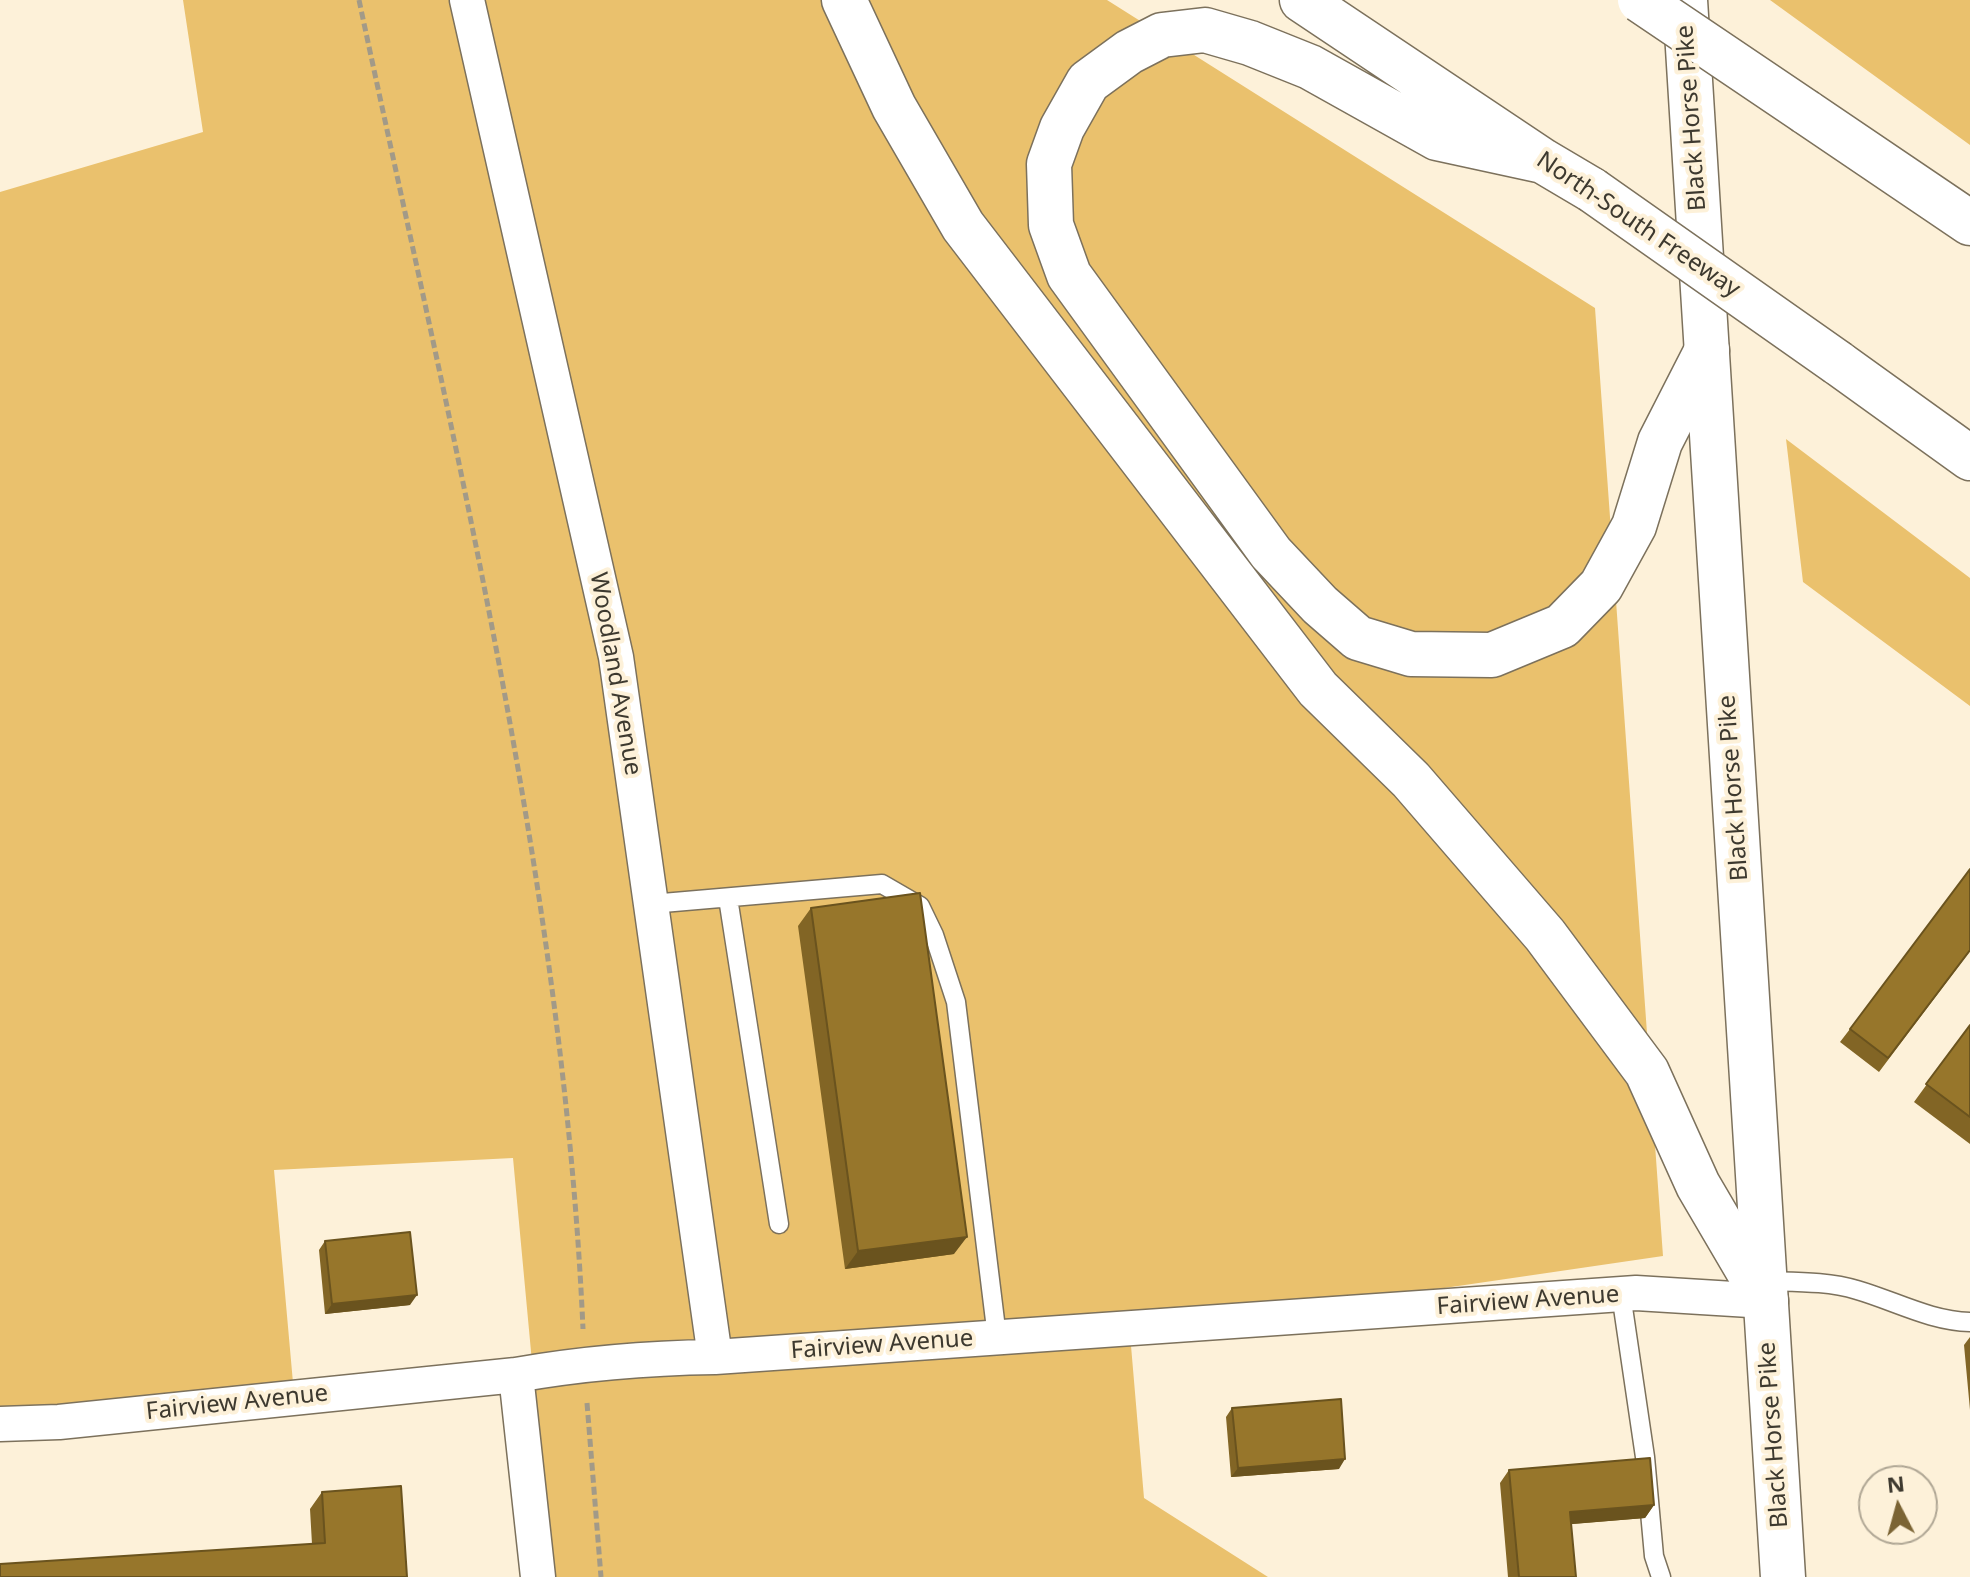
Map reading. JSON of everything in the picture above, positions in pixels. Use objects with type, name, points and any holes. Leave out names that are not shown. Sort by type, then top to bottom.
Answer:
[{"type":"main road","points":[[844,0],[894,107],[963,226],[1318,689],[1411,780],[1535,923],[1647,1072],[1698,1185],[1765,1291]]},
{"type":"main road","name":"North-South Freeway","points":[[1302,0],[1543,161],[1592,190],[1970,458]]},
{"type":"main road","points":[[1640,0],[1967,220]]},
{"type":"main road","name":"Black Horse Pike","points":[[1685,0],[1783,1577]]},
{"type":"main road","points":[[1543,161],[1437,138],[1310,67],[1250,43],[1205,30],[1162,35],[1129,52],[1088,82],[1062,128],[1049,164],[1051,225],[1069,275],[1271,553],[1320,605],[1358,638],[1411,654],[1492,655],[1562,626],[1601,586],[1634,526],[1660,442],[1707,350]]},
{"type":"street","name":"Woodland Avenue","points":[[467,0],[616,657],[715,1357]]},
{"type":"street","name":"Fairview Avenue","points":[[0,1424],[59,1422],[516,1375],[584,1363],[715,1357],[1621,1294],[1765,1291]]},
{"type":"street","points":[[516,1375],[538,1577]]},
{"type":"lane","points":[[651,904],[882,884],[920,906],[934,935],[956,1002],[997,1337]]},
{"type":"lane","points":[[728,898],[779,1224]]},
{"type":"lane","points":[[1765,1291],[1824,1284],[1856,1289],[1908,1310],[1970,1322]]},
{"type":"lane","points":[[1621,1294],[1645,1457],[1654,1556],[1661,1577]]},
{"type":"path","points":[[359,0],[499,656],[560,1039],[579,1248],[584,1363],[601,1577]]},
{"type":"shaded area","points":[[183,0],[1107,0],[1595,308],[1663,1256],[1130,1334],[1144,1498],[1268,1577],[552,1577],[513,1158],[274,1170],[294,1394],[0,1411],[0,192],[203,132]]},
{"type":"shaded area","points":[[1770,0],[1970,0],[1970,145]]},
{"type":"shaded area","points":[[1786,439],[1970,578],[1970,706],[1803,582]]},
{"type":"building","points":[[1970,869],[1970,950],[1888,1058],[1850,1029]]},
{"type":"building","points":[[920,893],[967,1237],[858,1251],[811,908]]},
{"type":"building","points":[[1970,1025],[1970,1117],[1926,1084]]},
{"type":"building","points":[[410,1232],[417,1295],[332,1304],[325,1241]]},
{"type":"building","points":[[1341,1399],[1345,1459],[1238,1468],[1232,1408]]},
{"type":"building","points":[[1650,1458],[1654,1505],[1570,1512],[1576,1577],[1519,1577],[1509,1470]]},
{"type":"building","points":[[401,1486],[407,1577],[0,1577],[0,1564],[325,1543],[322,1492]]}]
